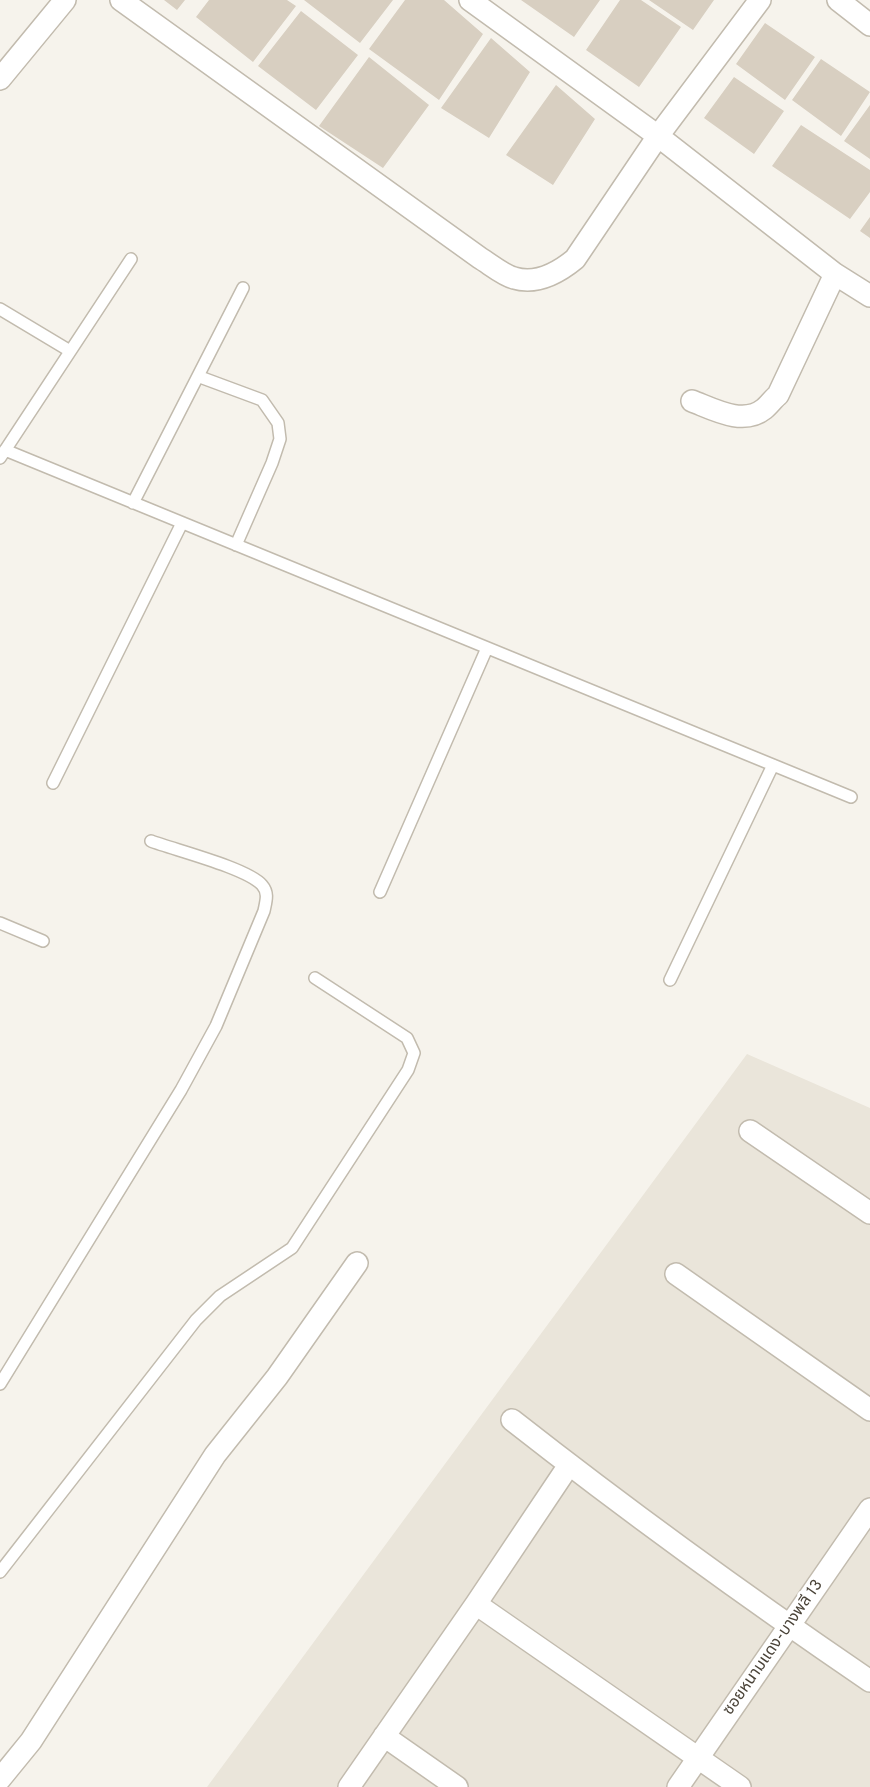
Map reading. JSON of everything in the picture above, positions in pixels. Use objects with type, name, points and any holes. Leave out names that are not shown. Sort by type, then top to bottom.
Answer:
[{"type":"street","points":[[121,0],[480,258],[514,278],[540,279],[559,272],[575,259],[658,136],[760,0]]},
{"type":"street","points":[[470,0],[658,136],[835,274],[870,296]]},
{"type":"street","points":[[838,0],[870,25]]},
{"type":"street","points":[[0,79],[60,1]]},
{"type":"street","points":[[692,401],[730,416],[750,415],[763,410],[778,394],[835,274]]},
{"type":"street","points":[[750,1131],[870,1213]]},
{"type":"street","points":[[0,1779],[31,1741],[215,1455],[277,1377],[356,1263]]},
{"type":"street","points":[[676,1274],[870,1410]]},
{"type":"street","points":[[512,1420],[569,1465],[789,1626],[870,1681]]},
{"type":"street","points":[[349,1787],[476,1604],[569,1465]]},
{"type":"street","name":"ซอยหนามแดง-บางพลี 13","points":[[678,1787],[870,1509]]},
{"type":"street","points":[[476,1604],[740,1787]]},
{"type":"street","points":[[384,1736],[457,1787]]},
{"type":"lane","points":[[131,259],[2,454],[134,503],[851,797]]},
{"type":"lane","points":[[134,503],[244,288]]},
{"type":"lane","points":[[0,310],[70,350]]},
{"type":"lane","points":[[200,377],[262,400],[278,422],[280,439],[272,464],[236,545]]},
{"type":"lane","points":[[53,783],[182,523]]},
{"type":"lane","points":[[380,892],[487,648]]},
{"type":"lane","points":[[670,980],[773,765]]},
{"type":"lane","points":[[0,1384],[181,1090],[216,1026],[264,911],[267,896],[262,885],[248,874],[150,841]]},
{"type":"lane","points":[[0,923],[43,942]]},
{"type":"lane","points":[[0,1572],[196,1320],[220,1296],[292,1248],[408,1070],[414,1053],[407,1038],[315,978]]},
{"type":"shaded area","points":[[747,1054],[870,1108],[870,1787],[207,1787]]},
{"type":"building","points":[[164,0],[185,0],[177,10]]},
{"type":"building","points":[[209,0],[287,0],[296,6],[253,62],[196,17]]},
{"type":"building","points":[[304,0],[393,0],[360,43]]},
{"type":"building","points":[[405,0],[444,0],[483,34],[439,100],[369,49]]},
{"type":"building","points":[[521,0],[600,0],[574,37]]},
{"type":"building","points":[[620,0],[641,0],[681,27],[639,87],[586,50]]},
{"type":"building","points":[[649,0],[714,0],[693,30]]},
{"type":"building","points":[[301,11],[358,55],[316,110],[258,66]]},
{"type":"building","points":[[765,23],[815,57],[785,100],[736,64]]},
{"type":"building","points":[[491,38],[530,72],[489,138],[441,108]]},
{"type":"building","points":[[369,57],[429,105],[383,168],[319,126]]},
{"type":"building","points":[[821,59],[870,92],[841,136],[792,100]]},
{"type":"building","points":[[734,77],[784,111],[754,154],[704,118]]},
{"type":"building","points":[[556,85],[595,119],[553,185],[506,155]]},
{"type":"building","points":[[870,105],[870,159],[844,141]]},
{"type":"building","points":[[801,125],[870,170],[870,192],[850,219],[772,166]]},
{"type":"building","points":[[870,217],[870,238],[860,231]]}]
